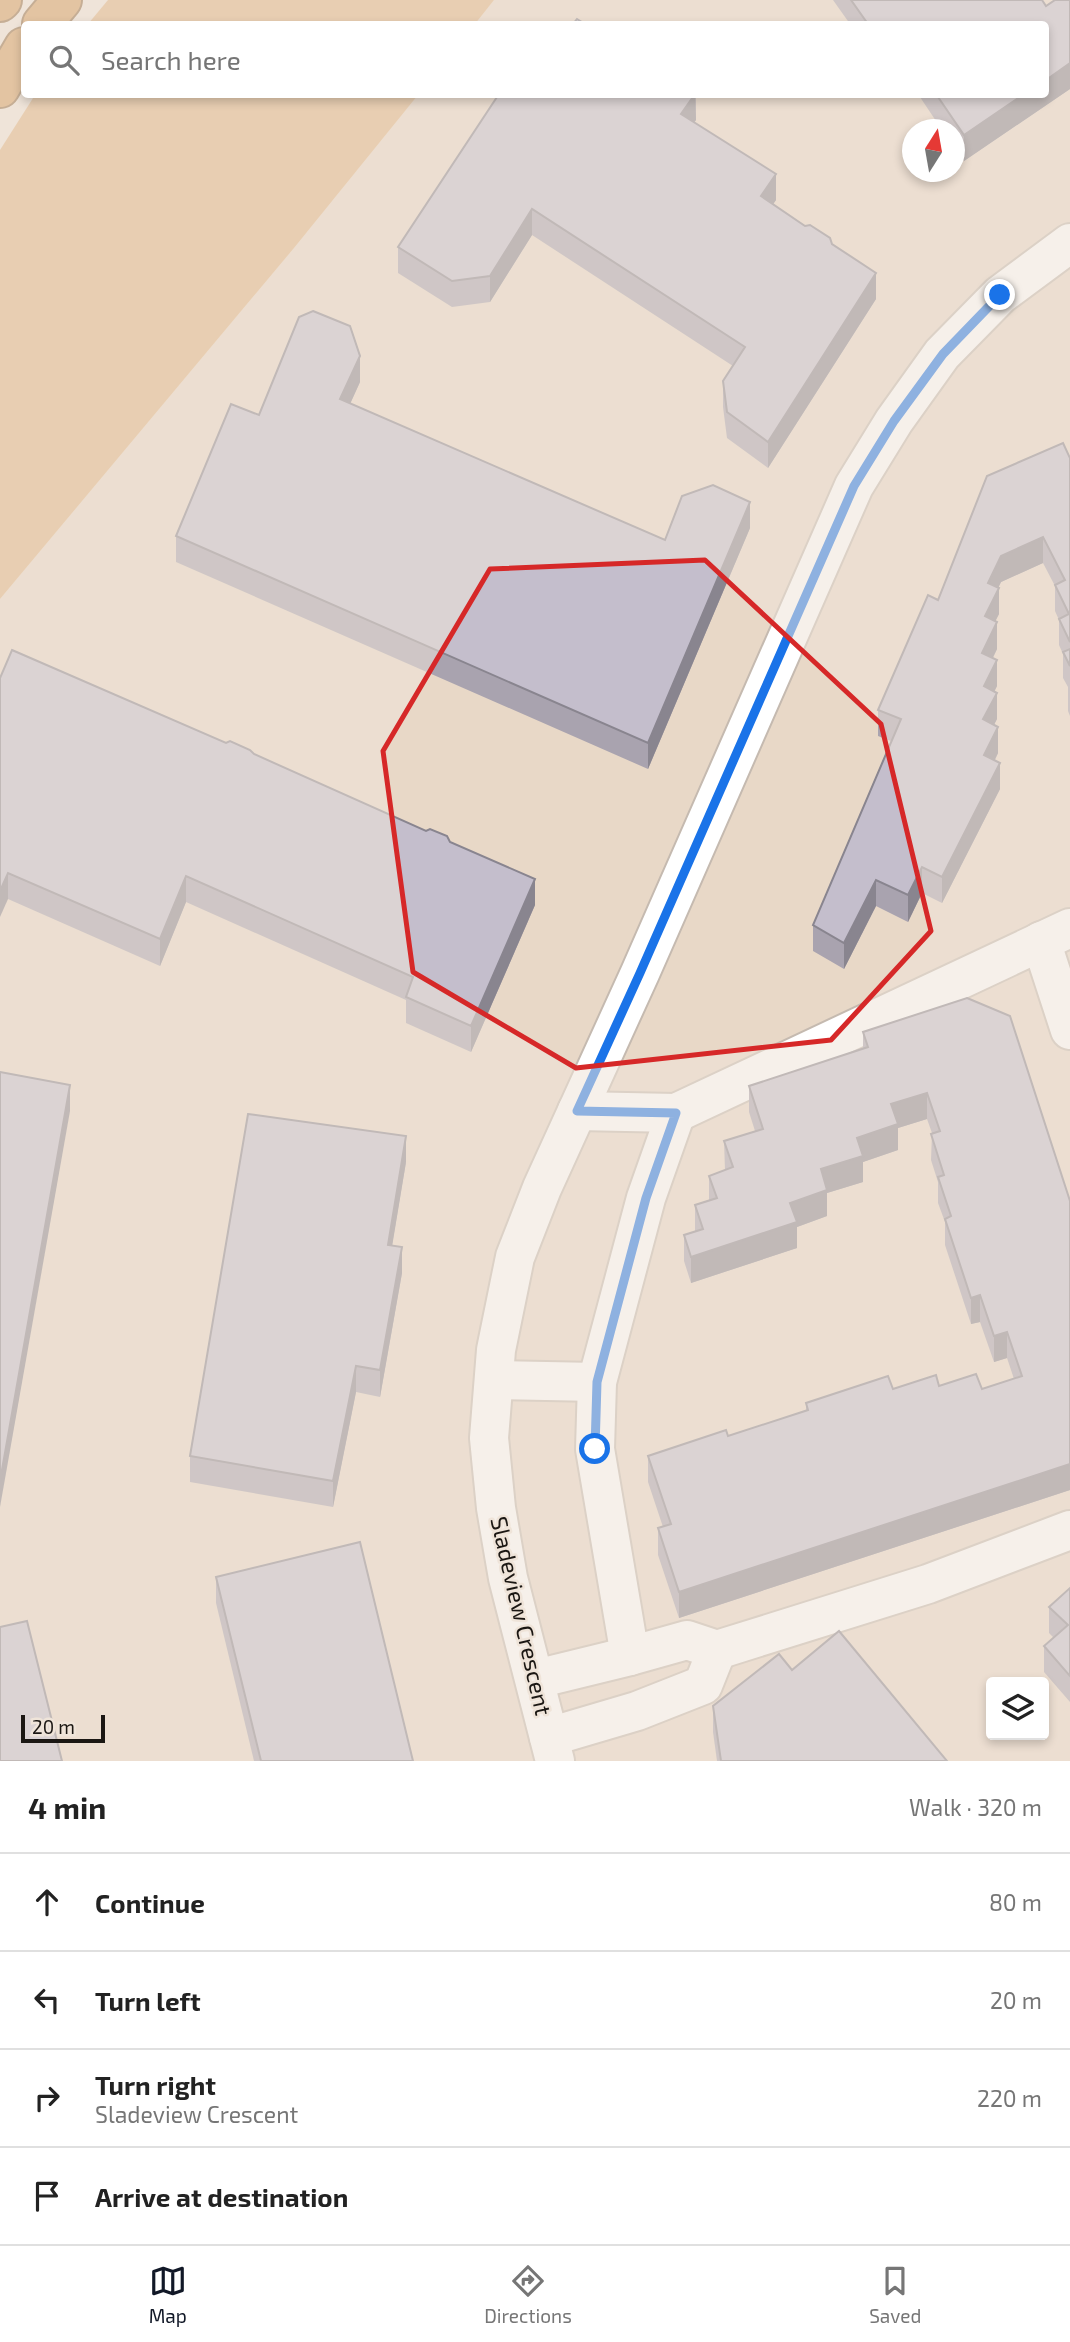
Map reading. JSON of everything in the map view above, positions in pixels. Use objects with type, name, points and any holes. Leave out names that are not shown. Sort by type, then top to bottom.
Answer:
[{"type":"highway","points":[[44,21],[62,0]]},
{"type":"highway","points":[[0,88],[21,52]]},
{"type":"street","name":"Sladeview Crescent","points":[[552,1749],[508,1578],[495,1508],[489,1438],[496,1350],[515,1257],[542,1188],[854,486],[894,421],[943,354],[1000,295],[1070,243]]},
{"type":"street","points":[[577,1111],[676,1113],[1055,935],[1070,1030]]},
{"type":"street","points":[[630,1656],[595,1449],[597,1382],[646,1198],[676,1113]]},
{"type":"street","points":[[494,1380],[597,1382]]},
{"type":"street","points":[[536,1679],[687,1640],[717,1650],[929,1584],[1070,1530]]},
{"type":"street","points":[[552,1749],[704,1685],[717,1650]]},
{"type":"highlighted area","points":[[705,560],[881,724],[931,931],[831,1040],[576,1068],[413,972],[383,751],[490,569]]},
{"type":"shaded area","points":[[108,0],[494,0],[477,21],[90,21]]},
{"type":"shaded area","points":[[494,0],[1070,0],[1070,1761],[0,1761],[0,599],[294,248],[416,98],[1049,98],[1049,21],[477,21]]},
{"type":"shaded area","points":[[33,98],[416,98],[294,248],[0,599],[0,150]]},
{"type":"building","points":[[851,0],[1042,0],[1046,6],[1055,0],[1070,0],[1070,63],[1049,78],[1049,21],[866,21]]},
{"type":"building","points":[[496,98],[692,98],[681,114],[776,174],[761,196],[805,226],[810,225],[830,238],[832,244],[876,273],[768,442],[727,412],[723,381],[745,347],[532,209],[490,276],[452,281],[398,247]]},
{"type":"building","points":[[939,98],[1018,98],[965,134],[965,119],[953,119]]},
{"type":"building","points":[[313,311],[350,326],[360,356],[340,399],[665,540],[682,496],[713,485],[750,502],[648,743],[176,536],[231,404],[259,415],[299,317]]},
{"type":"building","points":[[1063,443],[1070,458],[1070,642],[1059,619],[1069,614],[1055,585],[1065,580],[1043,537],[1001,556],[988,583],[999,588],[985,616],[997,622],[982,653],[997,660],[984,686],[997,693],[983,719],[998,727],[984,755],[1000,763],[942,877],[922,867],[908,895],[876,880],[844,943],[813,925],[901,719],[878,710],[928,595],[938,600],[987,476]]},
{"type":"building","points":[[1070,649],[1070,666],[1063,652]]},
{"type":"building","points":[[12,650],[226,743],[230,741],[426,831],[430,829],[447,836],[450,842],[535,879],[471,1026],[406,997],[413,977],[186,876],[160,939],[8,873],[0,891],[0,678]]},
{"type":"building","points":[[967,998],[1010,1016],[1070,1201],[1070,1464],[679,1592],[658,1528],[671,1524],[648,1456],[726,1430],[728,1436],[808,1410],[806,1403],[888,1376],[893,1389],[936,1375],[939,1386],[976,1374],[982,1389],[1022,1376],[1007,1332],[994,1336],[980,1295],[971,1298],[945,1219],[951,1216],[938,1177],[944,1175],[931,1134],[940,1131],[927,1093],[891,1104],[898,1124],[857,1138],[863,1156],[821,1169],[827,1190],[790,1203],[797,1222],[691,1257],[684,1235],[703,1229],[695,1205],[717,1198],[709,1176],[733,1167],[724,1141],[763,1129],[749,1086],[868,1047],[863,1032]]},
{"type":"building","points":[[0,1072],[70,1085],[0,1481]]},
{"type":"building","points":[[248,1114],[406,1136],[388,1245],[402,1247],[380,1370],[356,1366],[333,1481],[190,1456]]},
{"type":"building","points":[[360,1542],[413,1761],[261,1761],[216,1577]]},
{"type":"building","points":[[1070,1588],[1070,1676],[1044,1646],[1068,1625],[1049,1607]]},
{"type":"building","points":[[27,1621],[62,1761],[0,1761],[0,1627]]},
{"type":"building","points":[[839,1631],[947,1761],[721,1761],[713,1706],[779,1654],[792,1670]]},
{"type":"route","points":[[595,1449],[597,1382],[646,1198],[676,1113],[577,1111],[854,486],[894,421],[943,354],[1000,295]]}]
